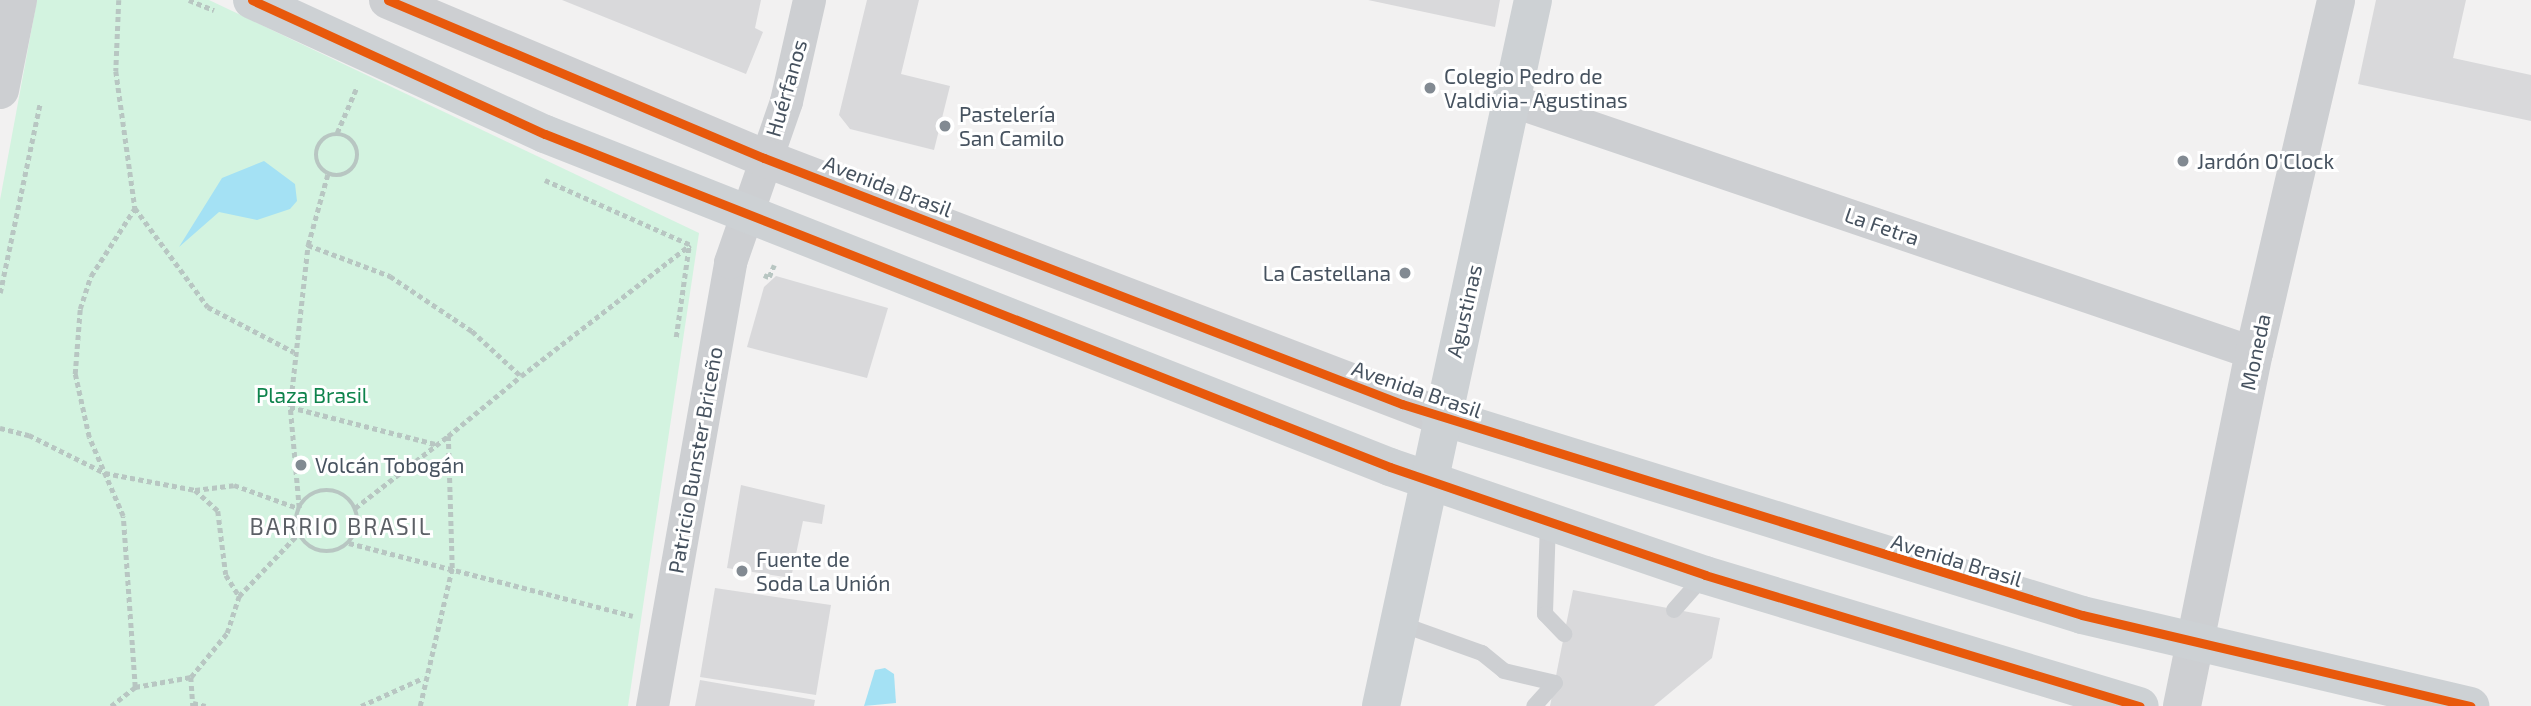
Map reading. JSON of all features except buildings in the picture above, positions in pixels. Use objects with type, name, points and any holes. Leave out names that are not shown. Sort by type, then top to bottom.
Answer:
[{"type":"main road","points":[[252,0],[407,75],[746,215],[1426,481],[1705,575],[2140,706]]},
{"type":"main road","name":"Agustinas","points":[[1381,706],[1440,416],[1534,0]]},
{"type":"main road","name":"Avenida Brasil","points":[[1440,416],[1957,580],[2195,644],[2470,706]]},
{"type":"street","points":[[0,90],[18,0]]},
{"type":"street","name":"Avenida Brasil","points":[[388,0],[764,158],[1440,416]]},
{"type":"street","name":"Huérfanos","points":[[746,215],[786,101],[809,0]]},
{"type":"street","name":"Moneda","points":[[2182,706],[2254,353],[2336,0]]},
{"type":"street","name":"La Fetra","points":[[1511,100],[2254,353]]},
{"type":"street","name":"Patricio Bunster Briceño","points":[[652,706],[730,262],[746,215]]},
{"type":"lane","points":[[1548,522],[1545,614],[1564,635]]},
{"type":"lane","points":[[1674,610],[1705,575]]},
{"type":"lane","points":[[1397,623],[1482,653],[1504,671],[1555,683],[1534,706]]},
{"type":"path","points":[[119,0],[116,71],[135,208],[208,307],[295,352]]},
{"type":"path","points":[[111,706],[135,687],[191,677],[228,633],[239,596],[299,533],[290,407],[308,245],[328,173],[317,149],[337,134],[357,85]]},
{"type":"path","points":[[0,293],[42,93]]},
{"type":"path","points":[[328,173],[341,176],[357,163],[355,143],[337,134]]},
{"type":"path","points":[[135,208],[91,276],[76,341],[79,406],[123,516],[135,687]]},
{"type":"path","points":[[308,245],[390,276],[472,331],[521,376]]},
{"type":"path","points":[[355,508],[690,245]]},
{"type":"path","points":[[290,407],[435,444]]},
{"type":"path","points":[[0,428],[29,435],[105,473],[195,490],[234,485],[299,508]]},
{"type":"path","points":[[420,706],[424,678],[452,568],[448,436]]},
{"type":"path","points":[[195,490],[218,511],[226,575],[239,596]]},
{"type":"path","points":[[299,508],[313,493],[332,490],[355,508],[358,527],[349,543]]},
{"type":"path","points":[[299,533],[323,551],[349,543],[634,617]]},
{"type":"path","points":[[191,677],[193,705],[206,706]]},
{"type":"path","points":[[361,706],[424,678]]},
{"type":"green space","name":"Plaza Brasil","points":[[37,0],[209,0],[699,233],[628,706],[0,706],[0,200]]},
{"type":"water","points":[[264,161],[295,184],[297,201],[290,209],[257,220],[219,212],[179,247],[222,178]]},
{"type":"water","points":[[885,668],[894,674],[896,703],[864,706],[875,670]]},
{"type":"cycle path","points":[[252,0],[545,134],[1390,467],[1705,575],[2140,706]]},
{"type":"cycle path","points":[[388,0],[764,158],[1402,404],[2082,615],[2470,706]]},
{"type":"place","name":"Colegio Pedro de Valdivia- Agustinas","points":[[1430,88]]},
{"type":"place","name":"Pastelería San Camilo","points":[[945,126]]},
{"type":"place","name":"Jardón O'Clock","points":[[2183,161]]},
{"type":"place","name":"La Castellana","points":[[1405,273]]},
{"type":"place","name":"Volcán Tobogán","points":[[301,465]]},
{"type":"place","name":"Fuente de Soda La Unión","points":[[742,571]]},
{"type":"district","name":"BARRIO BRASIL","points":[[341,526]]}]
